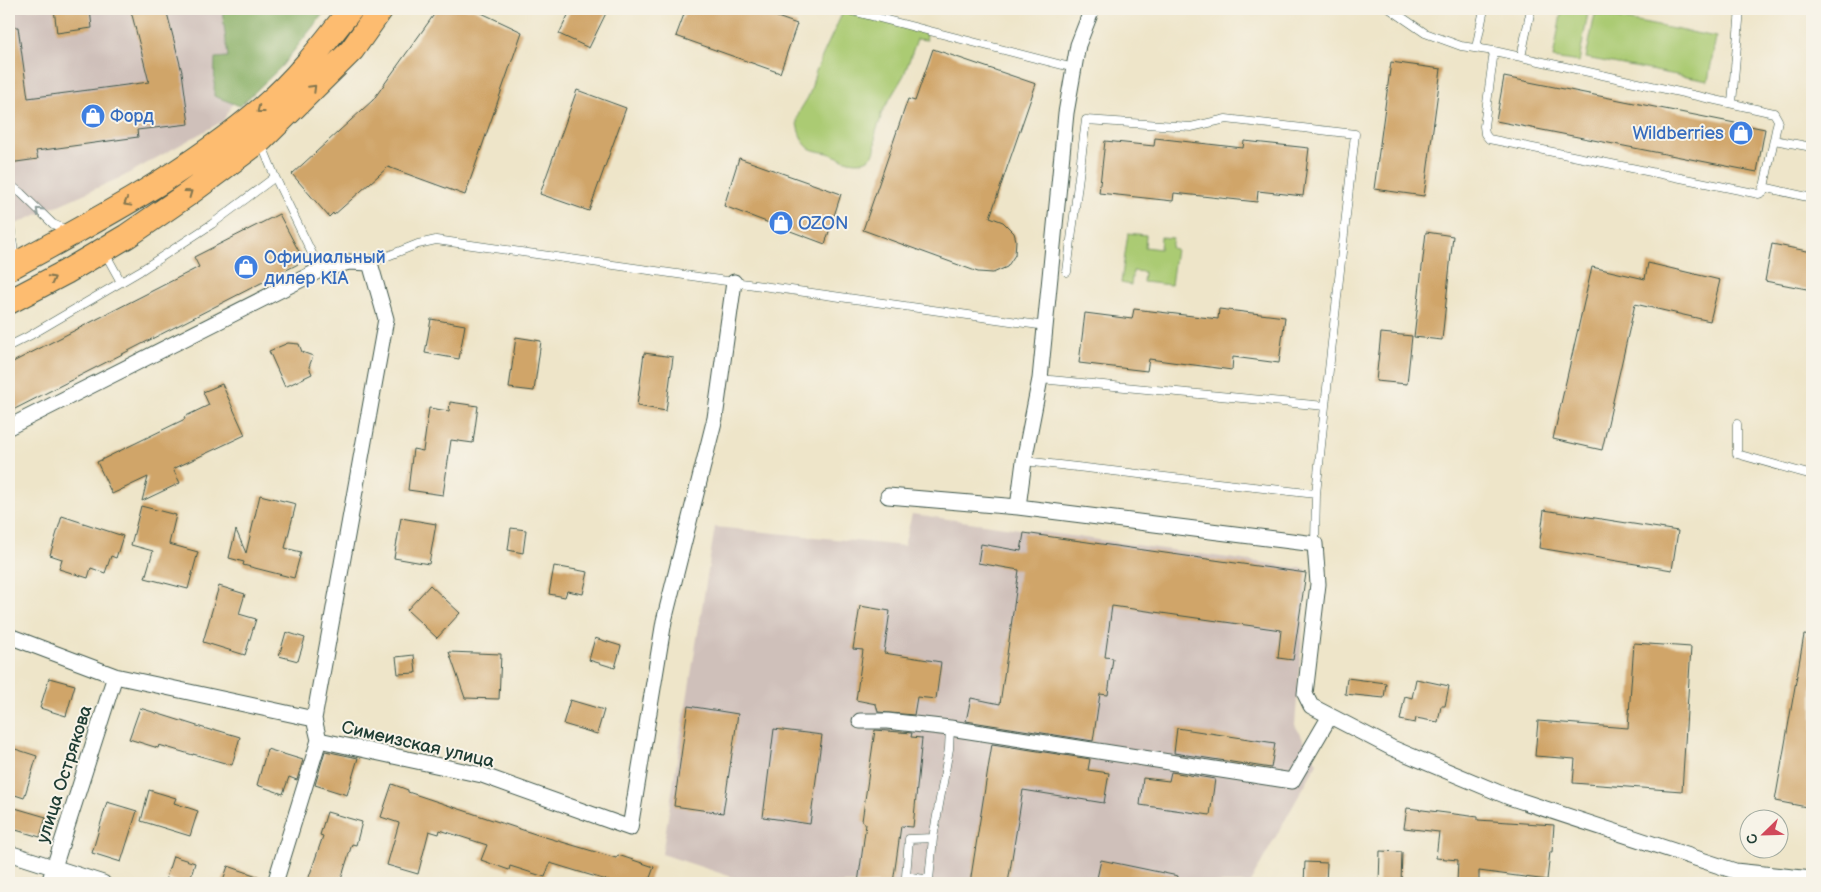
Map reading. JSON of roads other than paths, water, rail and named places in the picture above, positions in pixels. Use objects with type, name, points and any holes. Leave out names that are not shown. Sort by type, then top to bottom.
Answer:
[{"type":"main road","points":[[12,266],[150,189],[228,135],[266,105],[327,39],[350,9]]},
{"type":"main road","points":[[9,302],[128,236],[260,140],[352,50],[381,9]]},
{"type":"street","points":[[1018,507],[1024,461],[1040,379],[1066,113],[1078,45],[1092,9]]},
{"type":"street","points":[[9,427],[320,270],[349,262],[370,263],[386,319],[314,719],[115,676],[9,636]]},
{"type":"street","name":"Симеизская улица","points":[[314,719],[320,740],[482,775],[630,828],[664,622],[715,418],[734,282]]},
{"type":"street","points":[[888,496],[1018,507],[1315,544],[1318,584],[1305,694],[1310,706],[1392,748],[1510,797],[1735,870],[1812,879]]},
{"type":"street","name":"улица Острякова","points":[[48,883],[115,676]]},
{"type":"street","points":[[860,721],[887,721],[950,728],[1292,781],[1330,716]]},
{"type":"street","points":[[275,883],[320,740]]},
{"type":"street","points":[[9,853],[103,883]]},
{"type":"lane","points":[[844,9],[1074,68]]},
{"type":"lane","points":[[1390,9],[1425,33],[1461,46],[1494,51],[1774,113],[1778,120],[1763,192],[1759,194],[1489,139],[1485,134],[1484,126],[1494,51]]},
{"type":"lane","points":[[1476,48],[1484,9]]},
{"type":"lane","points":[[1521,57],[1531,9]]},
{"type":"lane","points":[[1732,103],[1740,9]]},
{"type":"lane","points":[[1067,272],[1086,120],[1191,127],[1226,119],[1355,134],[1316,494],[1315,544]]},
{"type":"lane","points":[[260,140],[275,177],[320,270]]},
{"type":"lane","points":[[1774,140],[1812,147]]},
{"type":"lane","points":[[9,346],[121,282],[212,224],[275,177]]},
{"type":"lane","points":[[9,184],[53,224],[73,233]]},
{"type":"lane","points":[[1764,187],[1812,198]]},
{"type":"lane","points":[[9,216],[12,266]]},
{"type":"lane","points":[[370,263],[418,244],[436,240],[1046,326]]},
{"type":"lane","points":[[103,250],[121,282]]},
{"type":"lane","points":[[1040,379],[1325,406]]},
{"type":"lane","points":[[1737,424],[1737,454],[1812,475]]},
{"type":"lane","points":[[1024,461],[1316,494]]},
{"type":"lane","points":[[933,838],[909,839],[906,876],[929,880],[933,838],[949,749],[950,728]]},
{"type":"place","name":"Форд","points":[[93,116]]},
{"type":"place","name":"Wildberries","points":[[1741,133]]},
{"type":"place","name":"OZON","points":[[781,223]]},
{"type":"place","name":"Официальный дилер KIA","points":[[246,267]]}]
